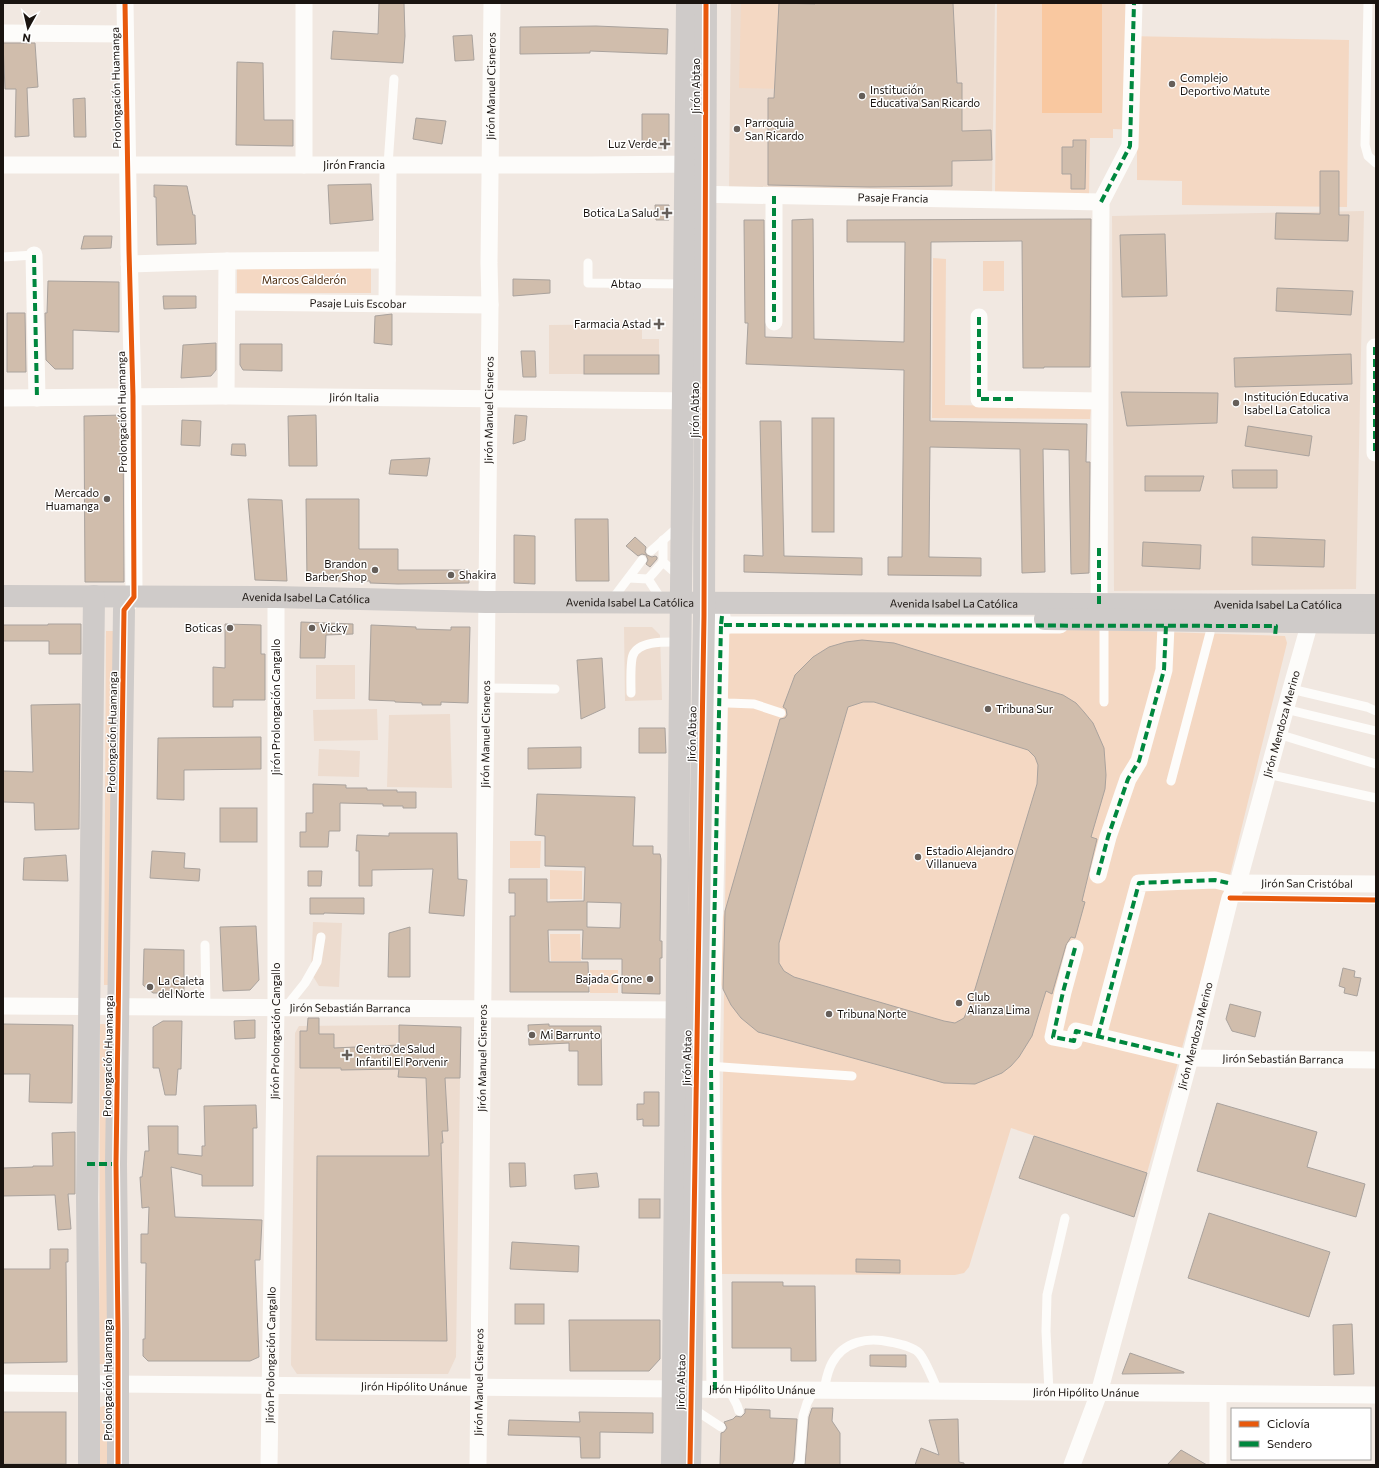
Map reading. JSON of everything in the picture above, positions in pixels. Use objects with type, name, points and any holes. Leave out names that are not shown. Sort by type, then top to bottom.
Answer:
[{"type":"street","name":"Prolongación Huamanga","points":[[118,1465],[116,1164],[118,1006],[133,396],[129,264],[125,3]]},
{"type":"street","points":[[304,3],[304,165]]},
{"type":"street","name":"Jirón Manuel Cisneros","points":[[478,1465],[492,3]]},
{"type":"street","name":"Jirón Abtao","points":[[687,3],[696,164]]},
{"type":"street","name":"Jirón Abtao","points":[[672,1465],[685,1395],[704,1066],[687,1010],[711,701],[713,615],[695,194],[706,3]]},
{"type":"street","points":[[1134,3],[1130,146],[1101,202],[1099,547],[1103,617],[1166,626],[1210,624],[1276,626],[1275,636]]},
{"type":"street","points":[[3,33],[125,34]]},
{"type":"street","name":"Jirón Francia","points":[[3,165],[696,164]]},
{"type":"street","points":[[387,304],[388,165]]},
{"type":"street","name":"Jirón Abtao","points":[[690,1465],[685,1395],[687,1010],[681,642],[675,606],[681,578],[684,284],[695,194]]},
{"type":"street","name":"Pasaje Francia","points":[[695,194],[1101,202]]},
{"type":"street","points":[[774,196],[774,322]]},
{"type":"street","points":[[34,255],[37,398]]},
{"type":"street","points":[[129,264],[227,261],[387,260]]},
{"type":"street","points":[[226,396],[227,261]]},
{"type":"street","name":"Pasaje Luis Escobar","points":[[227,302],[490,305]]},
{"type":"street","points":[[979,317],[978,398],[1099,401]]},
{"type":"street","points":[[1375,346],[1375,453]]},
{"type":"street","name":"Jirón Italia","points":[[3,398],[226,396],[705,400]]},
{"type":"street","name":"Avenida Isabel La Católica","points":[[3,596],[94,603]]},
{"type":"street","name":"Avenida Isabel La Católica","points":[[486,608],[610,602],[675,606],[713,615],[1103,617],[1310,614],[1376,622]]},
{"type":"street","name":"Prolongación Huamanga","points":[[89,1465],[87,1198],[94,603]]},
{"type":"street","name":"Avenida Isabel La Católica","points":[[3,609],[94,603],[276,604],[486,608],[675,606]]},
{"type":"street","name":"Jirón Prolongación Cangallo","points":[[270,1465],[270,1385],[280,1007],[276,604]]},
{"type":"street","name":"Avenida Isabel La Católica","points":[[1103,617],[1210,624],[1310,614],[1376,605]]},
{"type":"street","name":"Jirón Mendoza Merino","points":[[1072,1465],[1099,1393],[1185,1057],[1233,883],[1268,774],[1310,614]]},
{"type":"street","points":[[1098,875],[1108,837],[1128,779],[1138,761],[1160,685],[1164,670],[1166,626]]},
{"type":"street","points":[[711,701],[704,1066],[722,1390]]},
{"type":"street","name":"Jirón San Cristóbal","points":[[1098,1036],[1139,883],[1215,880],[1233,883],[1376,884]]},
{"type":"street","name":"Jirón Sebastián Barranca","points":[[1076,948],[1063,992],[1053,1036],[1074,1041],[1076,1031],[1185,1057],[1376,1060]]},
{"type":"street","name":"Jirón Sebastián Barranca","points":[[3,1006],[687,1010]]},
{"type":"street","name":"Jirón Hipólito Unánue","points":[[3,1383],[479,1387],[685,1395],[722,1390],[1376,1395]]},
{"type":"street","points":[[1218,1394],[1218,1465]]},
{"type":"lane","points":[[1368,3],[1365,145],[1368,156],[1376,163]]},
{"type":"lane","points":[[388,165],[394,79]]},
{"type":"lane","points":[[3,257],[34,255]]},
{"type":"lane","name":"Abtao","points":[[588,263],[588,283],[684,284]]},
{"type":"lane","points":[[651,551],[682,524]]},
{"type":"lane","points":[[648,579],[663,562],[663,540]]},
{"type":"lane","points":[[610,602],[642,560]]},
{"type":"lane","points":[[663,562],[681,578]]},
{"type":"lane","points":[[629,578],[648,579],[675,606]]},
{"type":"lane","points":[[1103,617],[1104,702]]},
{"type":"lane","points":[[1171,781],[1210,633],[1210,624]]},
{"type":"lane","points":[[631,693],[632,656],[637,649],[651,643],[681,642]]},
{"type":"lane","points":[[486,688],[555,689]]},
{"type":"lane","points":[[1290,689],[1373,707]]},
{"type":"lane","points":[[711,701],[754,704],[781,713]]},
{"type":"lane","points":[[1285,709],[1376,731]]},
{"type":"lane","points":[[1278,734],[1376,764]]},
{"type":"lane","points":[[1268,774],[1376,798]]},
{"type":"lane","points":[[280,1007],[305,983],[317,962],[321,937]]},
{"type":"lane","points":[[205,945],[206,1007]]},
{"type":"lane","points":[[704,1066],[852,1076]]},
{"type":"lane","points":[[1049,1392],[1046,1295],[1065,1218]]},
{"type":"lane","points":[[798,1465],[800,1462],[798,1428],[805,1409],[819,1390],[832,1362],[842,1351],[857,1342],[875,1340],[902,1345],[919,1353],[930,1372],[938,1391]]},
{"type":"lane","points":[[722,1390],[737,1405],[739,1411]]},
{"type":"lane","points":[[685,1395],[721,1426]]},
{"type":"shaded area","name":"Institución Educativa San Ricardo","points":[[731,3],[995,3],[992,192],[729,189]]},
{"type":"shaded area","points":[[1042,3],[1102,3],[1102,113],[1042,113]]},
{"type":"shaded area","name":"Institución Educativa Isabel La Catolica","points":[[1364,211],[1356,589],[1114,591],[1112,216]]},
{"type":"shaded area","points":[[642,324],[642,339],[659,339],[659,374],[549,374],[549,325]]},
{"type":"shaded area","points":[[624,627],[652,627],[660,635],[662,700],[625,701]]},
{"type":"shaded area","points":[[316,665],[355,665],[355,699],[316,699]]},
{"type":"shaded area","points":[[377,709],[378,740],[314,741],[313,710]]},
{"type":"shaded area","points":[[450,714],[452,788],[387,787],[389,715]]},
{"type":"shaded area","points":[[319,749],[360,751],[359,777],[318,776]]},
{"type":"shaded area","points":[[313,922],[342,923],[339,987],[319,986],[311,973]]},
{"type":"shaded area","points":[[399,1025],[399,1077],[460,1078],[456,1357],[448,1374],[297,1374],[291,1365],[295,1033],[299,1026]]},
{"type":"green space","points":[[779,3],[775,76],[793,89],[739,88],[741,4]]},
{"type":"green space","name":"Complejo Deportivo Matute","points":[[997,3],[1126,3],[1125,36],[1349,40],[1347,207],[1182,205],[1182,181],[1137,180],[1137,130],[1113,129],[1113,138],[1090,138],[1089,195],[995,193]]},
{"type":"green space","points":[[933,258],[946,259],[945,405],[1091,407],[1090,419],[932,418]]},
{"type":"green space","points":[[983,261],[1004,261],[1004,291],[983,291]]},
{"type":"green space","name":"Marcos Calderón","points":[[237,267],[371,268],[371,293],[237,293]]},
{"type":"green space","name":"Club Alianza Lima","points":[[739,627],[1104,630],[1285,636],[1287,643],[1228,883],[1147,1173],[1011,1128],[969,1267],[964,1273],[955,1275],[721,1274],[724,992],[720,982],[722,921],[725,909],[728,703],[727,636]]},
{"type":"green space","points":[[106,631],[120,631],[118,985],[104,985]]},
{"type":"green space","points":[[510,841],[541,841],[540,868],[510,868]]},
{"type":"green space","points":[[550,870],[582,871],[582,899],[550,899]]},
{"type":"green space","points":[[550,934],[580,934],[581,961],[551,961]]},
{"type":"green space","points":[[590,970],[618,970],[618,993],[590,993]]},
{"type":"green space","points":[[100,1024],[117,1024],[116,1364],[99,1364]]},
{"type":"green space","points":[[106,1405],[116,1407],[113,1465],[97,1465],[98,1408]]},
{"type":"building","points":[[379,3],[404,3],[405,36],[403,63],[331,59],[333,31],[378,34]]},
{"type":"building","name":"Institución Educativa San Ricardo","points":[[779,3],[953,3],[957,83],[962,83],[962,131],[991,130],[992,160],[952,161],[952,186],[870,187],[768,185],[768,98],[774,98]]},
{"type":"building","points":[[596,26],[668,29],[667,54],[590,51],[590,53],[520,54],[520,27]]},
{"type":"building","points":[[472,35],[474,60],[455,61],[453,36]]},
{"type":"building","points":[[3,43],[35,43],[38,87],[27,88],[29,136],[15,137],[16,89],[5,89]]},
{"type":"building","points":[[237,62],[263,63],[264,120],[293,120],[293,146],[236,145]]},
{"type":"building","points":[[85,98],[86,137],[74,137],[73,99]]},
{"type":"building","points":[[642,114],[669,114],[669,142],[663,148],[642,148]]},
{"type":"building","points":[[416,118],[446,121],[442,144],[413,139]]},
{"type":"building","points":[[1073,140],[1086,140],[1085,189],[1071,189],[1071,174],[1062,174],[1062,147],[1073,147]]},
{"type":"building","points":[[1320,171],[1339,171],[1339,215],[1349,215],[1348,241],[1275,239],[1276,213],[1320,214]]},
{"type":"building","points":[[371,184],[373,220],[330,224],[328,185]]},
{"type":"building","points":[[154,185],[187,186],[193,215],[195,215],[196,244],[157,245],[156,197],[154,197]]},
{"type":"building","points":[[655,205],[669,205],[669,220],[656,220]]},
{"type":"building","points":[[813,219],[814,339],[904,342],[905,242],[847,242],[847,220],[1091,219],[1090,367],[1023,368],[1022,241],[931,242],[930,421],[1087,424],[1086,462],[1090,462],[1089,573],[1071,574],[1069,450],[1043,449],[1045,572],[1022,573],[1020,449],[930,447],[929,557],[981,558],[981,576],[888,575],[888,557],[902,557],[904,370],[746,364],[748,323],[745,323],[744,220],[764,220],[765,337],[792,338],[792,220]]},
{"type":"building","points":[[1165,234],[1167,296],[1122,297],[1120,235]]},
{"type":"building","points":[[84,236],[112,236],[111,248],[81,249]]},
{"type":"building","points":[[513,279],[550,280],[550,293],[513,296]]},
{"type":"building","points":[[48,281],[119,282],[119,332],[73,330],[73,369],[55,369],[46,360],[45,313],[47,313]]},
{"type":"building","points":[[1277,288],[1353,291],[1351,315],[1276,311]]},
{"type":"building","points":[[163,296],[196,296],[196,308],[164,309]]},
{"type":"building","points":[[7,313],[25,313],[26,372],[7,372]]},
{"type":"building","points":[[392,314],[392,345],[374,343],[375,316]]},
{"type":"building","points":[[216,343],[216,370],[211,376],[181,378],[183,345]]},
{"type":"building","points":[[240,344],[282,344],[282,371],[243,370],[240,365]]},
{"type":"building","points":[[521,351],[535,351],[536,377],[523,377]]},
{"type":"building","points":[[1351,354],[1352,384],[1235,387],[1234,358]]},
{"type":"building","points":[[584,355],[659,355],[659,374],[584,374]]},
{"type":"building","points":[[1121,392],[1218,393],[1217,423],[1127,426]]},
{"type":"building","name":"Mercado Huamanga","points":[[123,415],[124,582],[85,582],[84,416]]},
{"type":"building","points":[[316,415],[317,466],[289,466],[288,416]]},
{"type":"building","points":[[515,415],[527,416],[525,440],[513,444]]},
{"type":"building","points":[[812,418],[834,418],[834,532],[812,532]]},
{"type":"building","points":[[182,420],[201,421],[200,446],[181,445]]},
{"type":"building","points":[[760,421],[781,421],[784,556],[862,558],[862,575],[744,572],[744,555],[763,556]]},
{"type":"building","points":[[1248,426],[1312,436],[1309,456],[1245,446]]},
{"type":"building","points":[[232,444],[245,444],[246,456],[231,455]]},
{"type":"building","points":[[430,458],[427,476],[389,474],[391,460]]},
{"type":"building","points":[[1232,470],[1277,470],[1277,488],[1233,488]]},
{"type":"building","points":[[1145,476],[1204,476],[1200,491],[1145,491]]},
{"type":"building","points":[[248,499],[282,500],[287,581],[255,580]]},
{"type":"building","points":[[306,499],[359,499],[359,549],[398,549],[398,570],[469,570],[469,583],[398,584],[370,583],[370,581],[307,581]]},
{"type":"building","points":[[575,519],[608,519],[609,581],[576,581]]},
{"type":"building","points":[[514,535],[535,536],[535,584],[514,583]]},
{"type":"building","points":[[635,537],[646,547],[645,552],[647,555],[657,557],[650,567],[646,564],[648,560],[646,555],[642,554],[638,556],[626,546]]},
{"type":"building","points":[[1252,537],[1325,540],[1324,567],[1252,565]]},
{"type":"building","points":[[1143,542],[1201,545],[1200,569],[1142,566]]},
{"type":"building","points":[[301,622],[353,624],[353,634],[326,635],[325,658],[300,658]]},
{"type":"building","points":[[81,624],[81,654],[49,654],[49,641],[3,641],[3,625]]},
{"type":"building","points":[[225,624],[261,625],[261,654],[265,654],[265,700],[233,700],[233,707],[213,707],[213,667],[225,668]]},
{"type":"building","points":[[371,625],[451,630],[451,627],[470,627],[468,703],[441,702],[441,705],[422,705],[422,703],[369,700]]},
{"type":"building","name":"Estadio Alejandro Villanueva","points":[[862,640],[894,643],[1063,695],[1076,703],[1093,723],[1104,748],[1106,775],[1105,789],[1091,837],[1097,839],[1082,901],[1085,902],[1075,938],[1071,937],[1066,945],[1052,994],[1046,991],[1032,1036],[1019,1057],[1002,1073],[975,1084],[944,1083],[758,1032],[741,1018],[731,1005],[723,989],[725,911],[780,719],[785,718],[787,715],[786,709],[783,707],[795,675],[813,657],[829,647],[846,642]],"holes":[[[863,702],[874,702],[1028,750],[1035,757],[1038,765],[1037,784],[972,999],[964,1018],[955,1023],[794,977],[784,971],[779,963],[779,943],[848,707]]]},
{"type":"building","points":[[602,658],[605,708],[581,719],[577,660]]},
{"type":"building","points":[[80,704],[79,829],[35,830],[34,803],[3,802],[3,771],[33,772],[31,705]]},
{"type":"building","points":[[639,728],[665,728],[666,753],[639,753]]},
{"type":"building","points":[[261,737],[261,769],[184,770],[184,800],[157,799],[158,738]]},
{"type":"building","points":[[581,747],[581,768],[528,769],[528,748]]},
{"type":"building","points":[[313,784],[346,785],[346,788],[367,788],[367,790],[397,790],[397,792],[416,792],[416,808],[403,808],[403,806],[383,806],[383,804],[340,803],[340,831],[329,831],[328,847],[300,847],[300,832],[306,832],[306,813],[313,813]]},
{"type":"building","points":[[537,794],[635,797],[633,846],[653,846],[653,854],[660,854],[661,859],[660,941],[662,941],[662,958],[660,958],[660,994],[622,993],[622,959],[582,959],[583,930],[548,930],[549,962],[588,962],[589,992],[510,992],[510,916],[515,916],[515,893],[509,893],[509,879],[547,879],[547,902],[584,901],[585,867],[545,866],[545,836],[535,835]],"holes":[[[587,902],[621,903],[620,928],[587,927]]]},
{"type":"building","points":[[220,808],[257,808],[257,842],[220,842]]},
{"type":"building","points":[[389,833],[457,833],[458,879],[467,880],[464,916],[429,913],[433,869],[372,870],[372,886],[359,886],[359,851],[356,851],[357,835],[389,836]]},
{"type":"building","points":[[152,851],[185,853],[184,868],[200,869],[199,881],[150,878]]},
{"type":"building","points":[[66,855],[68,881],[23,880],[24,858]]},
{"type":"building","points":[[308,871],[322,871],[321,886],[308,886]]},
{"type":"building","points":[[310,898],[364,898],[364,914],[310,914]]},
{"type":"building","points":[[256,926],[259,980],[250,990],[223,991],[220,927]]},
{"type":"building","points":[[410,927],[410,977],[388,977],[389,933]]},
{"type":"building","points":[[144,949],[184,950],[184,993],[153,993],[143,985]]},
{"type":"building","points":[[1343,968],[1355,971],[1354,977],[1361,978],[1357,996],[1344,993],[1345,988],[1339,986]]},
{"type":"building","points":[[1230,1004],[1261,1012],[1255,1037],[1232,1031],[1226,1019]]},
{"type":"building","points":[[308,1018],[319,1018],[319,1034],[334,1034],[334,1048],[399,1045],[399,1025],[461,1027],[460,1078],[445,1078],[448,1131],[442,1131],[443,1143],[441,1143],[447,1341],[316,1340],[317,1156],[429,1156],[426,1078],[398,1077],[399,1069],[341,1070],[341,1068],[300,1068],[300,1031],[307,1031]]},
{"type":"building","points":[[255,1020],[255,1038],[235,1039],[234,1021]]},
{"type":"building","points":[[163,1021],[182,1021],[181,1069],[178,1069],[176,1095],[165,1095],[159,1068],[153,1068],[153,1027]]},
{"type":"building","points":[[3,1024],[73,1025],[72,1103],[29,1102],[30,1074],[3,1074]]},
{"type":"building","points":[[549,1024],[549,1026],[601,1026],[602,1085],[578,1085],[578,1051],[569,1051],[569,1043],[529,1045],[528,1025]]},
{"type":"building","points":[[644,1092],[659,1092],[659,1126],[643,1126],[643,1119],[637,1120],[637,1104],[644,1104]]},
{"type":"building","points":[[1217,1103],[1317,1132],[1307,1167],[1365,1184],[1356,1217],[1197,1171]]},
{"type":"building","points":[[256,1105],[257,1128],[253,1128],[253,1186],[202,1186],[202,1175],[171,1167],[175,1217],[262,1220],[260,1260],[255,1260],[259,1357],[250,1361],[148,1361],[143,1356],[143,1339],[145,1339],[146,1263],[141,1263],[141,1234],[148,1234],[149,1207],[142,1208],[140,1177],[142,1177],[145,1151],[149,1151],[148,1126],[178,1126],[178,1154],[202,1156],[202,1146],[205,1146],[204,1106]]},
{"type":"building","points":[[75,1132],[75,1194],[68,1194],[71,1229],[58,1230],[55,1195],[3,1196],[3,1168],[53,1166],[52,1133]]},
{"type":"building","points":[[1034,1136],[1147,1173],[1134,1217],[1019,1178]]},
{"type":"building","points":[[509,1163],[525,1163],[526,1186],[510,1187]]},
{"type":"building","points":[[597,1173],[599,1187],[575,1189],[574,1175]]},
{"type":"building","points":[[639,1199],[660,1199],[660,1218],[639,1218]]},
{"type":"building","points":[[1209,1213],[1330,1252],[1309,1317],[1188,1278]]},
{"type":"building","points":[[512,1242],[579,1246],[578,1272],[510,1269]]},
{"type":"building","points":[[50,1249],[68,1249],[68,1262],[66,1262],[67,1362],[3,1363],[3,1269],[50,1269]]},
{"type":"building","points":[[856,1259],[900,1260],[900,1273],[856,1272]]},
{"type":"building","points":[[732,1282],[783,1282],[783,1286],[815,1286],[816,1361],[791,1361],[791,1348],[732,1348]]},
{"type":"building","points":[[515,1304],[544,1304],[544,1324],[515,1324]]},
{"type":"building","points":[[569,1320],[660,1320],[660,1359],[649,1371],[570,1371]]},
{"type":"building","points":[[1352,1324],[1354,1374],[1334,1375],[1333,1325]]},
{"type":"building","points":[[1130,1353],[1184,1372],[1184,1373],[1122,1374]]},
{"type":"building","points":[[870,1355],[906,1355],[906,1367],[870,1366]]},
{"type":"building","points":[[812,1408],[833,1408],[832,1421],[840,1433],[840,1465],[805,1465],[809,1417]]},
{"type":"building","points":[[745,1409],[770,1410],[770,1418],[797,1419],[794,1460],[792,1465],[720,1465],[721,1433],[727,1428],[724,1422],[733,1419],[736,1416],[741,1417],[745,1413]]},
{"type":"building","points":[[3,1412],[66,1412],[66,1464],[3,1464]]},
{"type":"building","points":[[579,1412],[653,1413],[653,1433],[600,1432],[600,1458],[581,1458],[580,1437],[508,1435],[509,1420],[580,1422]]},
{"type":"building","points":[[958,1419],[959,1462],[964,1463],[964,1465],[915,1465],[921,1448],[939,1455],[929,1420]]},
{"type":"building","points":[[1181,1450],[1207,1465],[1167,1465]]},
{"type":"marked path","points":[[1101,202],[1130,146],[1134,3]]},
{"type":"marked path","points":[[774,196],[774,322]]},
{"type":"marked path","points":[[34,255],[37,398]]},
{"type":"marked path","points":[[979,317],[979,399],[1013,399]]},
{"type":"marked path","points":[[1375,347],[1375,453]]},
{"type":"marked path","points":[[1099,547],[1099,604]]},
{"type":"marked path","points":[[722,616],[721,625],[1276,626],[1275,636]]},
{"type":"marked path","points":[[715,1390],[711,1067],[721,625]]},
{"type":"marked path","points":[[1098,875],[1108,837],[1128,779],[1139,761],[1164,670],[1166,626]]},
{"type":"marked path","points":[[1098,1036],[1139,883],[1215,880],[1228,883]]},
{"type":"marked path","points":[[1075,948],[1053,1037],[1074,1041],[1076,1031],[1180,1056]]},
{"type":"marked path","points":[[87,1164],[116,1164]]},
{"type":"cycle path","points":[[118,1465],[116,1164],[124,610],[134,597],[133,396],[125,3]]},
{"type":"cycle path","points":[[690,1465],[704,616],[706,3]]},
{"type":"cycle path","points":[[1230,898],[1376,900]]},
{"type":"place","name":"Complejo Deportivo Matute","points":[[1172,84]]},
{"type":"place","name":"Institución Educativa San Ricardo","points":[[862,96]]},
{"type":"place","name":"Parroquia San Ricardo","points":[[737,129]]},
{"type":"place","name":"Luz Verde","points":[[665,144]]},
{"type":"place","name":"Botica La Salud","points":[[667,213]]},
{"type":"place","name":"Farmacia Astad","points":[[659,324]]},
{"type":"place","name":"Institución Educativa Isabel La Catolica","points":[[1236,403]]},
{"type":"place","name":"Mercado Huamanga","points":[[107,499]]},
{"type":"place","name":"Brandon Barber Shop","points":[[375,570]]},
{"type":"place","name":"Shakira","points":[[451,575]]},
{"type":"place","name":"Boticas","points":[[230,628]]},
{"type":"place","name":"Vicky","points":[[312,628]]},
{"type":"place","name":"Tribuna Sur","points":[[988,709]]},
{"type":"place","name":"Estadio Alejandro Villanueva","points":[[918,857]]},
{"type":"place","name":"Bajada Grone","points":[[650,979]]},
{"type":"place","name":"La Caleta del Norte","points":[[150,987]]},
{"type":"place","name":"Club Alianza Lima","points":[[959,1003]]},
{"type":"place","name":"Tribuna Norte","points":[[829,1014]]},
{"type":"place","name":"Mi Barrunto","points":[[532,1035]]},
{"type":"place","name":"Centro de Salud Infantil El Porvenir","points":[[347,1055]]}]
